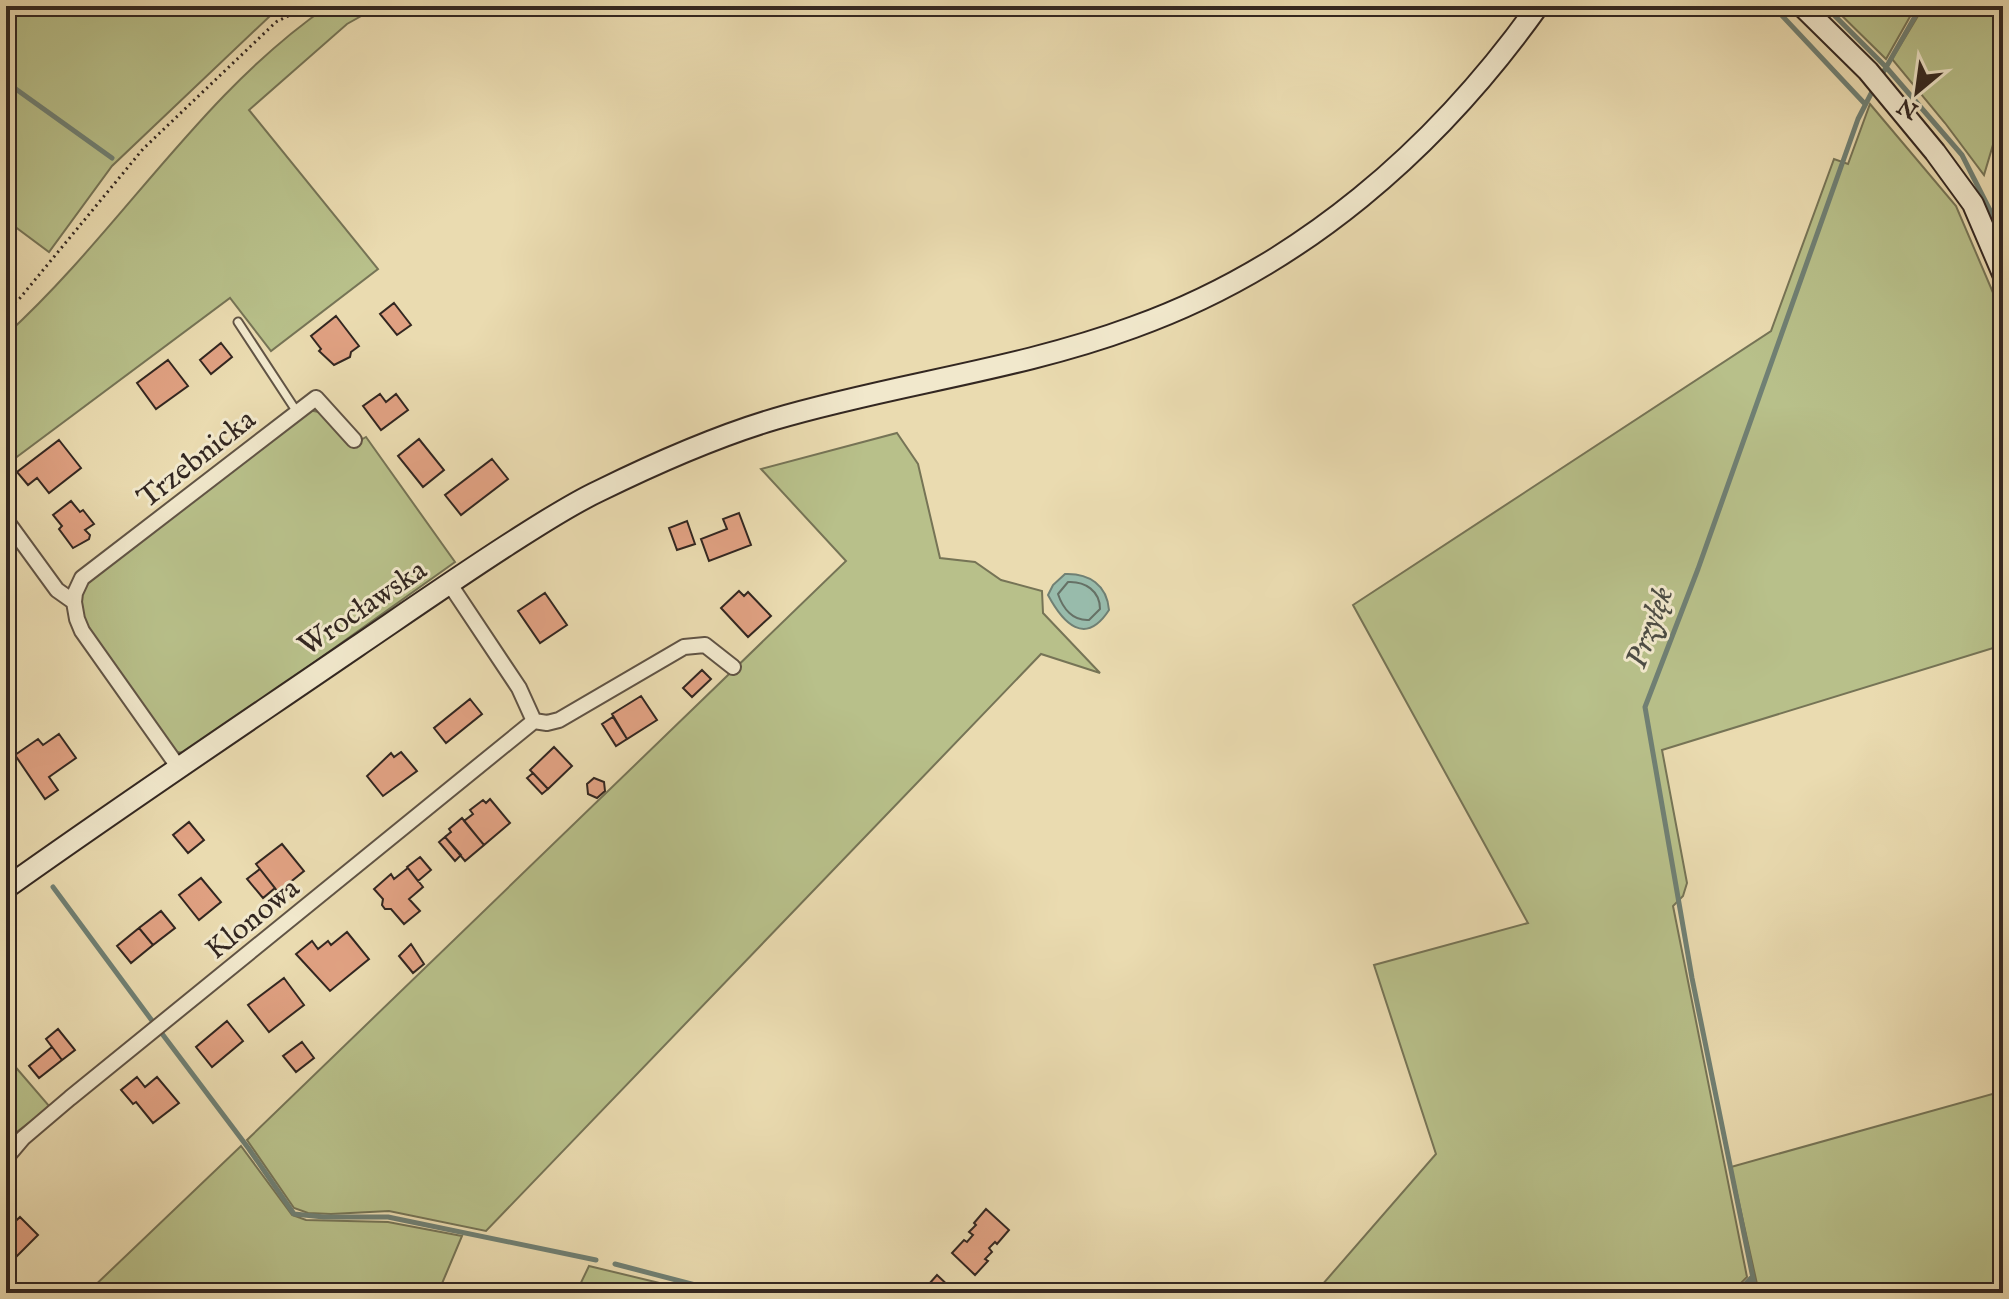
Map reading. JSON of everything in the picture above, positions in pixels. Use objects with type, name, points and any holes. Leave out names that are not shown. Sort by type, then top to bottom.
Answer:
[{"type":"street","name":"Wrocławska","points":[[6,888],[449,583],[595,492],[705,443],[776,419],[1078,345],[1131,329],[1217,292],[1269,263],[1318,230],[1406,159],[1475,88],[1538,6]]},
{"type":"street","points":[[1802,6],[1868,71],[1973,204],[2003,274]]},
{"type":"street","name":"Trzebnicka","points":[[74,602],[82,578],[316,398],[354,440]]},
{"type":"street","points":[[6,520],[57,590],[74,602],[82,631],[179,768]]},
{"type":"street","points":[[449,583],[519,688],[534,721]]},
{"type":"street","name":"Klonowa","points":[[6,1158],[23,1138],[70,1098],[534,721],[547,723],[559,720],[684,647],[705,645],[733,667]]},
{"type":"lane","points":[[238,322],[297,412]]},
{"type":"path","points":[[6,311],[143,149],[276,22],[308,6]]},
{"type":"green space","points":[[6,6],[286,7],[271,15],[112,166],[49,252],[6,220]]},
{"type":"green space","points":[[328,6],[379,6],[347,24],[249,110],[378,269],[271,351],[230,298],[6,465],[6,335],[47,295],[240,80],[282,41]]},
{"type":"green space","points":[[1832,6],[1916,6],[1886,59]]},
{"type":"green space","points":[[1924,6],[2003,6],[2003,111],[1984,175],[1892,59]]},
{"type":"green space","points":[[1870,104],[1956,206],[2003,316],[2003,645],[1662,750],[1687,883],[1683,896],[1673,906],[1747,1277],[1731,1293],[1315,1293],[1436,1154],[1374,965],[1528,923],[1353,605],[1771,331],[1834,159],[1848,164]]},
{"type":"green space","points":[[308,410],[319,412],[352,445],[366,437],[455,562],[187,753],[175,752],[78,610],[80,589]]},
{"type":"green space","points":[[897,433],[918,464],[940,558],[975,562],[1001,580],[1042,591],[1043,613],[1100,673],[1041,654],[486,1231],[389,1211],[331,1214],[308,1213],[294,1208],[247,1140],[846,561],[761,469]]},
{"type":"green space","points":[[6,1056],[50,1107],[6,1140]]},
{"type":"green space","points":[[2003,1091],[2003,1293],[1759,1293],[1731,1167]]},
{"type":"green space","points":[[241,1146],[292,1215],[306,1220],[388,1222],[462,1236],[438,1293],[87,1293]]},
{"type":"green space","points":[[589,1266],[701,1293],[576,1293]]},
{"type":"water","points":[[1065,574],[1089,578],[1105,594],[1109,610],[1091,627],[1083,629],[1068,622],[1048,595],[1053,585]]},
{"type":"building","points":[[394,303],[411,325],[397,335],[380,314]]},
{"type":"building","points":[[336,316],[359,346],[350,357],[334,365],[319,351],[321,349],[311,336]]},
{"type":"building","points":[[221,343],[232,357],[211,374],[200,360]]},
{"type":"building","points":[[168,360],[188,386],[156,409],[137,383]]},
{"type":"building","points":[[380,394],[386,402],[396,394],[408,410],[381,430],[363,406]]},
{"type":"building","points":[[419,439],[444,470],[423,487],[398,456]]},
{"type":"building","points":[[59,440],[81,468],[49,493],[37,478],[28,485],[17,472]]},
{"type":"building","points":[[492,459],[508,479],[461,515],[445,495]]},
{"type":"building","points":[[71,501],[94,524],[85,530],[90,535],[89,539],[73,548],[53,515]]},
{"type":"building","points":[[739,513],[751,545],[709,561],[701,539],[727,529],[723,519]]},
{"type":"building","points":[[687,521],[695,544],[677,550],[669,528]]},
{"type":"building","points":[[739,591],[744,596],[748,592],[771,616],[748,637],[721,608]]},
{"type":"building","points":[[545,593],[567,625],[540,643],[518,611]]},
{"type":"building","points":[[702,670],[711,679],[692,697],[683,688]]},
{"type":"building","points":[[641,696],[657,720],[627,739],[612,714]]},
{"type":"building","points":[[470,699],[482,714],[446,743],[434,728]]},
{"type":"building","points":[[613,717],[627,739],[616,746],[602,724]]},
{"type":"building","points":[[59,734],[76,758],[49,777],[58,790],[45,799],[15,755],[38,739],[43,745]]},
{"type":"building","points":[[554,747],[572,766],[548,789],[530,770]]},
{"type":"building","points":[[401,752],[417,771],[383,796],[367,776],[391,753],[394,757]]},
{"type":"building","points":[[533,773],[548,789],[542,794],[527,778]]},
{"type":"building","points":[[594,778],[604,782],[605,791],[597,798],[588,794],[587,784]]},
{"type":"building","points":[[490,799],[510,823],[484,845],[464,821],[473,814],[470,810],[483,800],[486,803]]},
{"type":"building","points":[[462,818],[484,845],[465,861],[445,837]]},
{"type":"building","points":[[189,822],[204,840],[188,853],[173,835]]},
{"type":"building","points":[[445,837],[461,855],[455,861],[439,842]]},
{"type":"building","points":[[282,844],[304,871],[278,892],[256,864]]},
{"type":"building","points":[[420,857],[431,870],[418,881],[407,867]]},
{"type":"building","points":[[408,868],[423,887],[409,899],[420,911],[404,924],[391,909],[385,909],[383,899],[374,889],[391,874],[394,879]]},
{"type":"building","points":[[260,869],[275,888],[263,898],[247,879]]},
{"type":"building","points":[[201,878],[221,902],[199,920],[179,895]]},
{"type":"building","points":[[161,911],[175,928],[153,945],[139,928]]},
{"type":"building","points":[[139,928],[153,945],[131,963],[117,946]]},
{"type":"building","points":[[347,932],[369,959],[330,991],[296,954],[312,941],[318,949],[328,941],[331,945]]},
{"type":"building","points":[[411,944],[424,964],[413,973],[399,956]]},
{"type":"building","points":[[284,978],[304,1005],[269,1032],[248,1005]]},
{"type":"building","points":[[227,1021],[243,1041],[212,1067],[196,1047]]},
{"type":"building","points":[[58,1029],[75,1050],[62,1060],[46,1039]]},
{"type":"building","points":[[302,1042],[314,1058],[296,1072],[283,1056]]},
{"type":"building","points":[[52,1047],[62,1060],[39,1078],[29,1066]]},
{"type":"building","points":[[137,1077],[145,1087],[157,1077],[179,1103],[153,1123],[136,1102],[133,1104],[121,1090]]},
{"type":"building","points":[[986,1209],[1009,1230],[989,1248],[992,1252],[985,1259],[988,1261],[975,1275],[952,1253],[973,1235],[969,1232]]},
{"type":"building","points":[[20,1217],[38,1235],[6,1267],[6,1230]]},
{"type":"building","points":[[937,1275],[953,1290],[950,1293],[921,1293]]},
{"type":"waterway","points":[[1773,6],[1865,104]]},
{"type":"waterway","points":[[1825,6],[1886,67],[1962,155],[2003,236]]},
{"type":"waterway","name":"Przyłęk","points":[[1880,78],[1921,6]]},
{"type":"waterway","points":[[6,82],[112,158]]},
{"type":"waterway","name":"Przyłęk","points":[[1756,1293],[1692,978],[1645,707],[1698,569],[1858,119],[1875,86]]},
{"type":"waterway","points":[[53,887],[153,1022]]},
{"type":"waterway","points":[[160,1031],[294,1214],[388,1217],[596,1260]]},
{"type":"waterway","points":[[615,1264],[726,1293]]},
{"type":"waterway","name":"Przyłęk","points":[[1737,1293],[1751,1278]]}]
